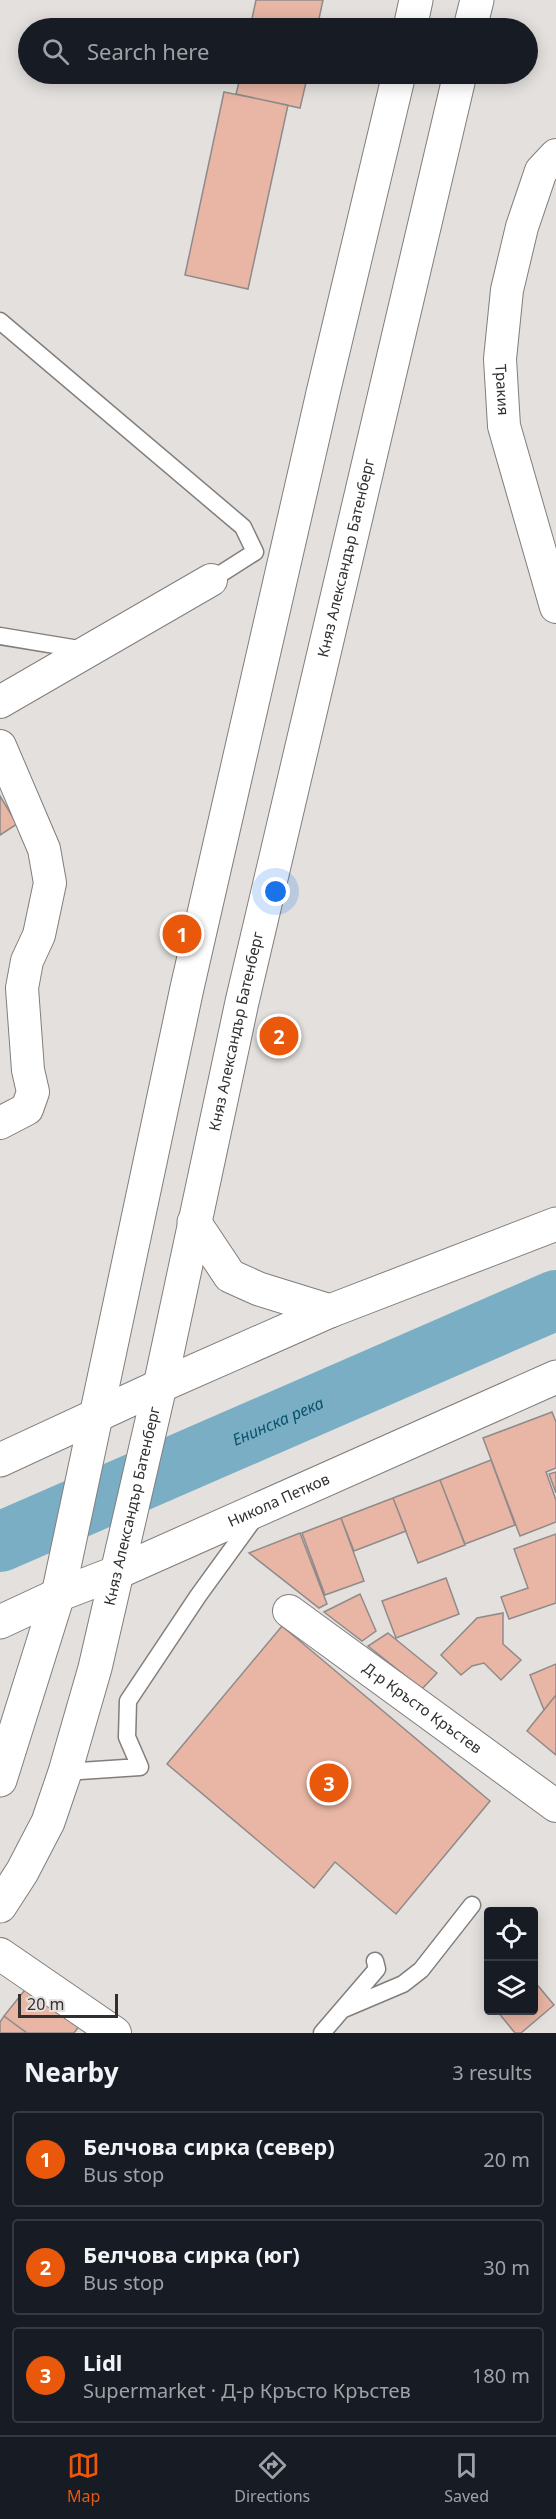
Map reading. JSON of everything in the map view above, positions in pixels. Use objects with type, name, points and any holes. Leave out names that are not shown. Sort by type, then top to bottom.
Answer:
[{"type":"main road","points":[[412,18],[416,0]]},
{"type":"main road","points":[[472,18],[477,0]]},
{"type":"main road","points":[[0,1780],[58,1594],[98,1414],[186,988],[320,404],[397,84]]},
{"type":"main road","name":"Княз Александър Батенберг","points":[[0,1906],[22,1872],[48,1822],[95,1668],[152,1423],[242,1002],[458,84]]},
{"type":"main road","points":[[194,1222],[230,1276],[259,1289],[330,1311]]},
{"type":"main road","points":[[0,1460],[330,1311],[556,1224]]},
{"type":"main road","name":"Никола Петков","points":[[0,1622],[58,1594],[118,1572],[260,1510],[556,1377]]},
{"type":"street","name":"Тракия","points":[[548,163],[522,227],[507,290],[500,359],[504,426],[555,603]]},
{"type":"street","points":[[0,702],[211,580]]},
{"type":"street","points":[[0,746],[44,849],[50,884],[39,936],[27,961],[22,988],[28,1070],[33,1092],[27,1109],[0,1124]]},
{"type":"street","name":"Д-р Кръсто Кръстев","points":[[289,1611],[556,1806]]},
{"type":"street","points":[[0,1954],[115,2033]]},
{"type":"lane","points":[[0,321],[243,527],[255,552],[211,580]]},
{"type":"lane","points":[[0,636],[88,651]]},
{"type":"lane","points":[[65,1772],[140,1767],[127,1737],[128,1701],[198,1596],[260,1510]]},
{"type":"lane","points":[[344,2009],[403,1984],[421,1971],[472,1905]]},
{"type":"lane","points":[[322,2033],[377,1969],[375,1961]]},
{"type":"building","points":[[256,0],[323,0],[319,18],[252,18]]},
{"type":"building","points":[[238,84],[306,84],[300,108],[236,94]]},
{"type":"building","points":[[224,92],[288,105],[248,289],[185,275]]},
{"type":"building","points":[[0,796],[17,824],[0,835]]},
{"type":"building","points":[[552,1412],[556,1422],[556,1468],[546,1472],[556,1500],[556,1522],[520,1536],[483,1438]]},
{"type":"building","points":[[491,1460],[515,1525],[465,1544],[440,1480]]},
{"type":"building","points":[[556,1472],[556,1493],[549,1474]]},
{"type":"building","points":[[440,1480],[465,1545],[418,1563],[393,1498]]},
{"type":"building","points":[[393,1498],[406,1531],[354,1551],[341,1518]]},
{"type":"building","points":[[341,1518],[364,1581],[325,1595],[302,1533]]},
{"type":"building","points":[[300,1533],[327,1604],[319,1608],[249,1553]]},
{"type":"building","points":[[556,1534],[556,1603],[509,1619],[501,1597],[528,1588],[514,1549]]},
{"type":"building","points":[[446,1578],[459,1614],[396,1638],[382,1601]]},
{"type":"building","points":[[360,1594],[376,1631],[362,1641],[324,1612]]},
{"type":"building","points":[[503,1613],[503,1644],[521,1660],[501,1680],[484,1663],[472,1666],[461,1675],[441,1655],[477,1618]]},
{"type":"building","points":[[282,1626],[490,1801],[396,1914],[335,1862],[314,1888],[167,1764]]},
{"type":"building","points":[[388,1633],[437,1673],[422,1689],[368,1646]]},
{"type":"building","points":[[556,1664],[556,1695],[544,1710],[530,1675]]},
{"type":"building","points":[[556,1695],[556,1755],[527,1731]]},
{"type":"building","points":[[28,1986],[80,2025],[74,2033],[27,2033],[4,2016]]},
{"type":"building","points":[[538,1986],[554,2005],[521,2033],[515,2033],[500,2015],[538,2015]]},
{"type":"building","points":[[4,2016],[27,2033],[0,2033],[0,2022]]},
{"type":"waterway","name":"Енинска река","points":[[0,1542],[556,1300]]},
{"type":"place","name":"Белчова сирка (север)","points":[[182,934]]},
{"type":"place","name":"Белчова сирка (юг)","points":[[279,1036]]},
{"type":"place","name":"Lidl","points":[[329,1783]]}]
